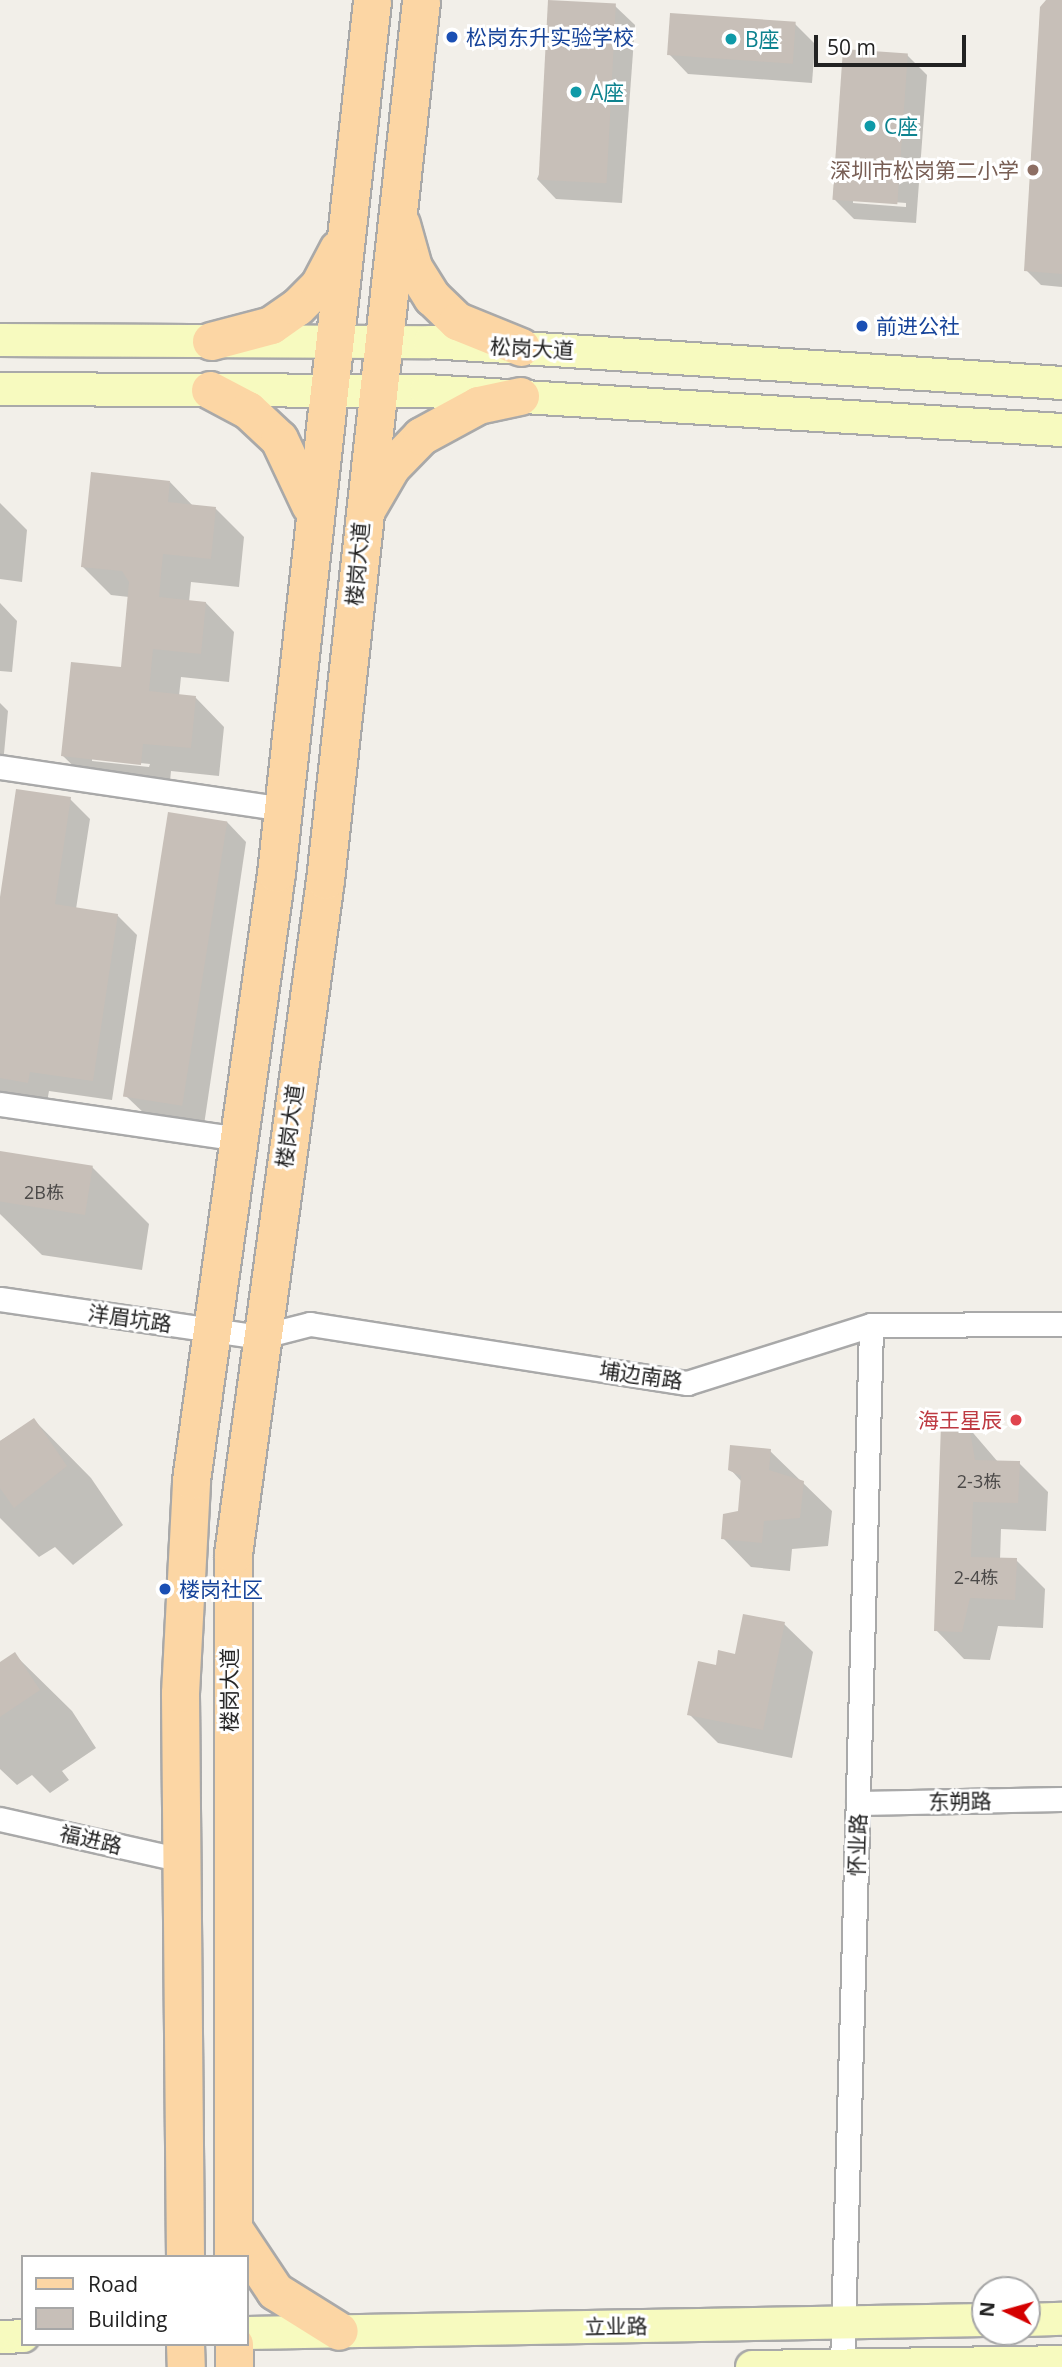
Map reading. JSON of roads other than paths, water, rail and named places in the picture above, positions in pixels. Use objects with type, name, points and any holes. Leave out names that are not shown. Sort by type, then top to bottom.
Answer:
[{"type":"main road","points":[[180,2247],[185,1551],[211,1330],[284,809],[326,391],[372,0]]},
{"type":"main road","name":"楼岗大道","points":[[233,2242],[230,1624],[259,1337],[325,880],[375,391],[421,0]]},
{"type":"main road","points":[[211,341],[271,325],[304,300],[335,258],[350,197]]},
{"type":"main road","points":[[398,199],[413,267],[432,297],[457,321],[521,347]]},
{"type":"main road","name":"松岗大道","points":[[0,340],[381,342],[521,347],[1062,383]]},
{"type":"main road","points":[[0,389],[375,391],[520,396],[1062,430]]},
{"type":"main road","points":[[210,390],[248,410],[279,439],[301,475],[313,516]]},
{"type":"main road","points":[[361,524],[379,485],[421,436],[468,409],[520,396]]},
{"type":"main road","points":[[248,2260],[275,2291],[339,2331]]},
{"type":"main road","points":[[1041,2320],[1062,2319]]},
{"type":"main road","name":"立业路","points":[[248,2333],[971,2320]]},
{"type":"main road","points":[[0,2337],[21,2336]]},
{"type":"main road","points":[[186,2346],[186,2367]]},
{"type":"main road","points":[[234,2346],[234,2367]]},
{"type":"main road","points":[[752,2367],[1062,2362]]},
{"type":"street","points":[[0,767],[284,809]]},
{"type":"street","points":[[0,1104],[239,1139]]},
{"type":"street","name":"洋眉坑路","points":[[0,1299],[259,1337]]},
{"type":"street","name":"埔边南路","points":[[259,1337],[310,1324],[687,1383],[871,1325],[1062,1324]]},
{"type":"street","name":"怀业路","points":[[842,2365],[871,1325]]},
{"type":"street","name":"东朔路","points":[[858,1803],[1062,1799]]},
{"type":"street","name":"福进路","points":[[0,1819],[182,1860]]},
{"type":"place","name":"松岗东升实验学校","points":[[452,37]]},
{"type":"place","name":"B座","points":[[731,39]]},
{"type":"place","name":"A座","points":[[576,92]]},
{"type":"place","name":"C座","points":[[870,126]]},
{"type":"place","name":"深圳市松岗第二小学","points":[[1033,170]]},
{"type":"place","name":"前进公社","points":[[862,326]]},
{"type":"place","name":"海王星辰","points":[[1016,1420]]},
{"type":"place","name":"楼岗社区","points":[[165,1589]]}]
